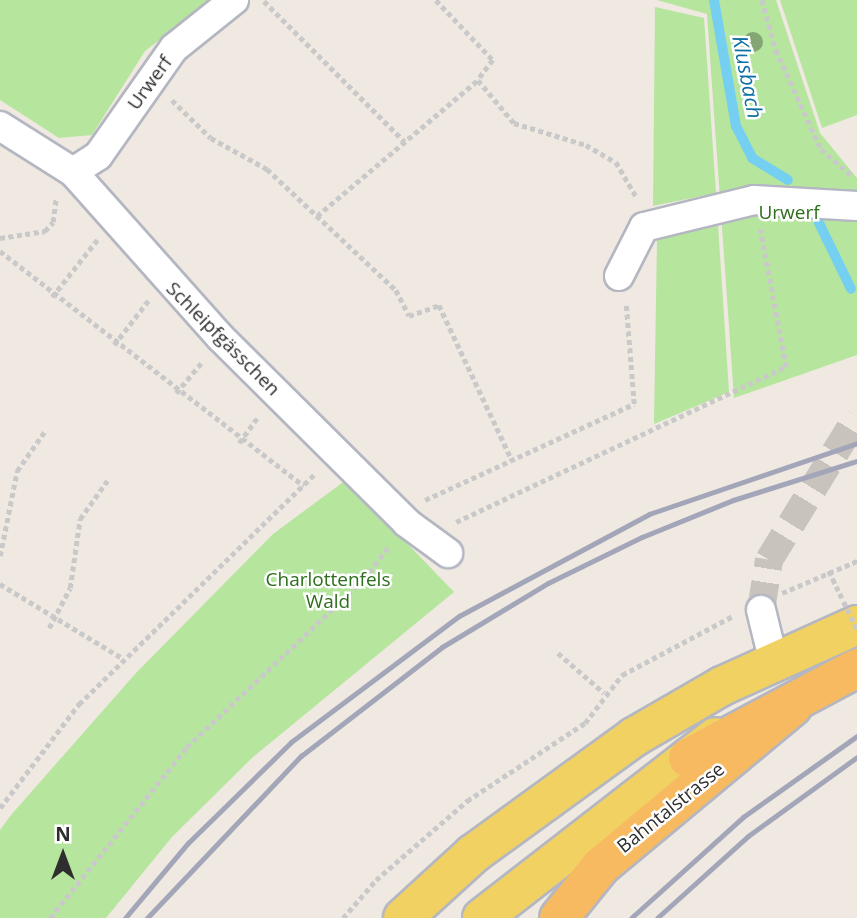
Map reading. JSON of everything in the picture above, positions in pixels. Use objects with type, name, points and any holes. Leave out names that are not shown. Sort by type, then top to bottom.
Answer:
[{"type":"highway","points":[[688,758],[792,707],[857,668]]},
{"type":"highway","name":"Bahntalstrasse","points":[[559,918],[601,866],[792,707]]},
{"type":"main road","points":[[403,918],[473,854],[634,737],[774,663],[857,627]]},
{"type":"main road","points":[[482,918],[771,692],[774,663]]},
{"type":"street","name":"Urwerf","points":[[73,172],[98,156],[174,48],[234,0]]},
{"type":"street","name":"Schleipfgässchen","points":[[0,126],[73,172],[164,279],[221,338],[337,449],[402,518],[448,553]]},
{"type":"street","points":[[619,276],[645,228],[754,200],[857,206]]},
{"type":"street","points":[[757,607],[774,663]]},
{"type":"path","points":[[264,0],[405,142]]},
{"type":"path","points":[[317,216],[478,80],[493,60],[436,0]]},
{"type":"path","points":[[762,0],[776,50],[821,149],[857,180]]},
{"type":"path","points":[[152,80],[211,138],[267,169],[396,290],[410,316],[439,304],[512,460]]},
{"type":"path","points":[[478,80],[514,123],[586,145],[616,162],[654,226]]},
{"type":"path","points":[[0,238],[45,231],[53,222],[57,190],[73,172]]},
{"type":"path","points":[[402,518],[459,522],[786,367],[754,200]]},
{"type":"path","points":[[53,295],[112,220]]},
{"type":"path","points":[[0,250],[53,295],[304,486]]},
{"type":"path","points":[[50,918],[187,747],[364,579],[402,518],[512,460],[634,404],[631,324],[619,276]]},
{"type":"path","points":[[116,343],[164,279]]},
{"type":"path","points":[[178,392],[221,338]]},
{"type":"path","points":[[0,556],[17,471],[45,431]]},
{"type":"path","points":[[0,808],[122,658],[304,486],[337,449]]},
{"type":"path","points":[[48,628],[70,588],[80,519],[107,481]]},
{"type":"path","points":[[343,918],[376,880],[467,801],[584,723],[604,693],[682,639],[757,607],[829,571],[857,561]]},
{"type":"path","points":[[829,571],[857,627]]},
{"type":"path","points":[[0,584],[122,658]]},
{"type":"path","points":[[558,653],[604,693]]},
{"type":"green space","points":[[0,0],[211,0],[145,51],[92,135],[59,138],[0,100]]},
{"type":"green space","name":"Urwerf","points":[[657,0],[776,0],[820,133],[857,178],[857,355],[734,398],[707,14]]},
{"type":"green space","points":[[780,0],[857,0],[857,115],[822,128]]},
{"type":"green space","points":[[655,7],[704,18],[716,193],[653,206]]},
{"type":"green space","points":[[718,225],[729,392],[654,424],[657,239]]},
{"type":"green space","name":"Charlottenfels Wald","points":[[346,480],[454,592],[253,757],[172,837],[106,918],[0,918],[0,830],[11,815],[136,673],[273,534]]},
{"type":"waterway","name":"Klusbach","points":[[714,0],[736,126],[752,158],[788,180]]},
{"type":"waterway","name":"Klusbach","points":[[819,223],[851,289]]},
{"type":"tunnel","points":[[761,610],[769,560],[857,417]]},
{"type":"railway","points":[[125,918],[188,843],[291,742],[459,616],[649,514],[857,443]]},
{"type":"railway","points":[[147,918],[301,756],[442,647],[548,583],[642,537],[733,500],[857,461]]},
{"type":"railway","points":[[631,918],[743,817],[857,736]]},
{"type":"railway","points":[[657,918],[748,836],[857,757]]}]
